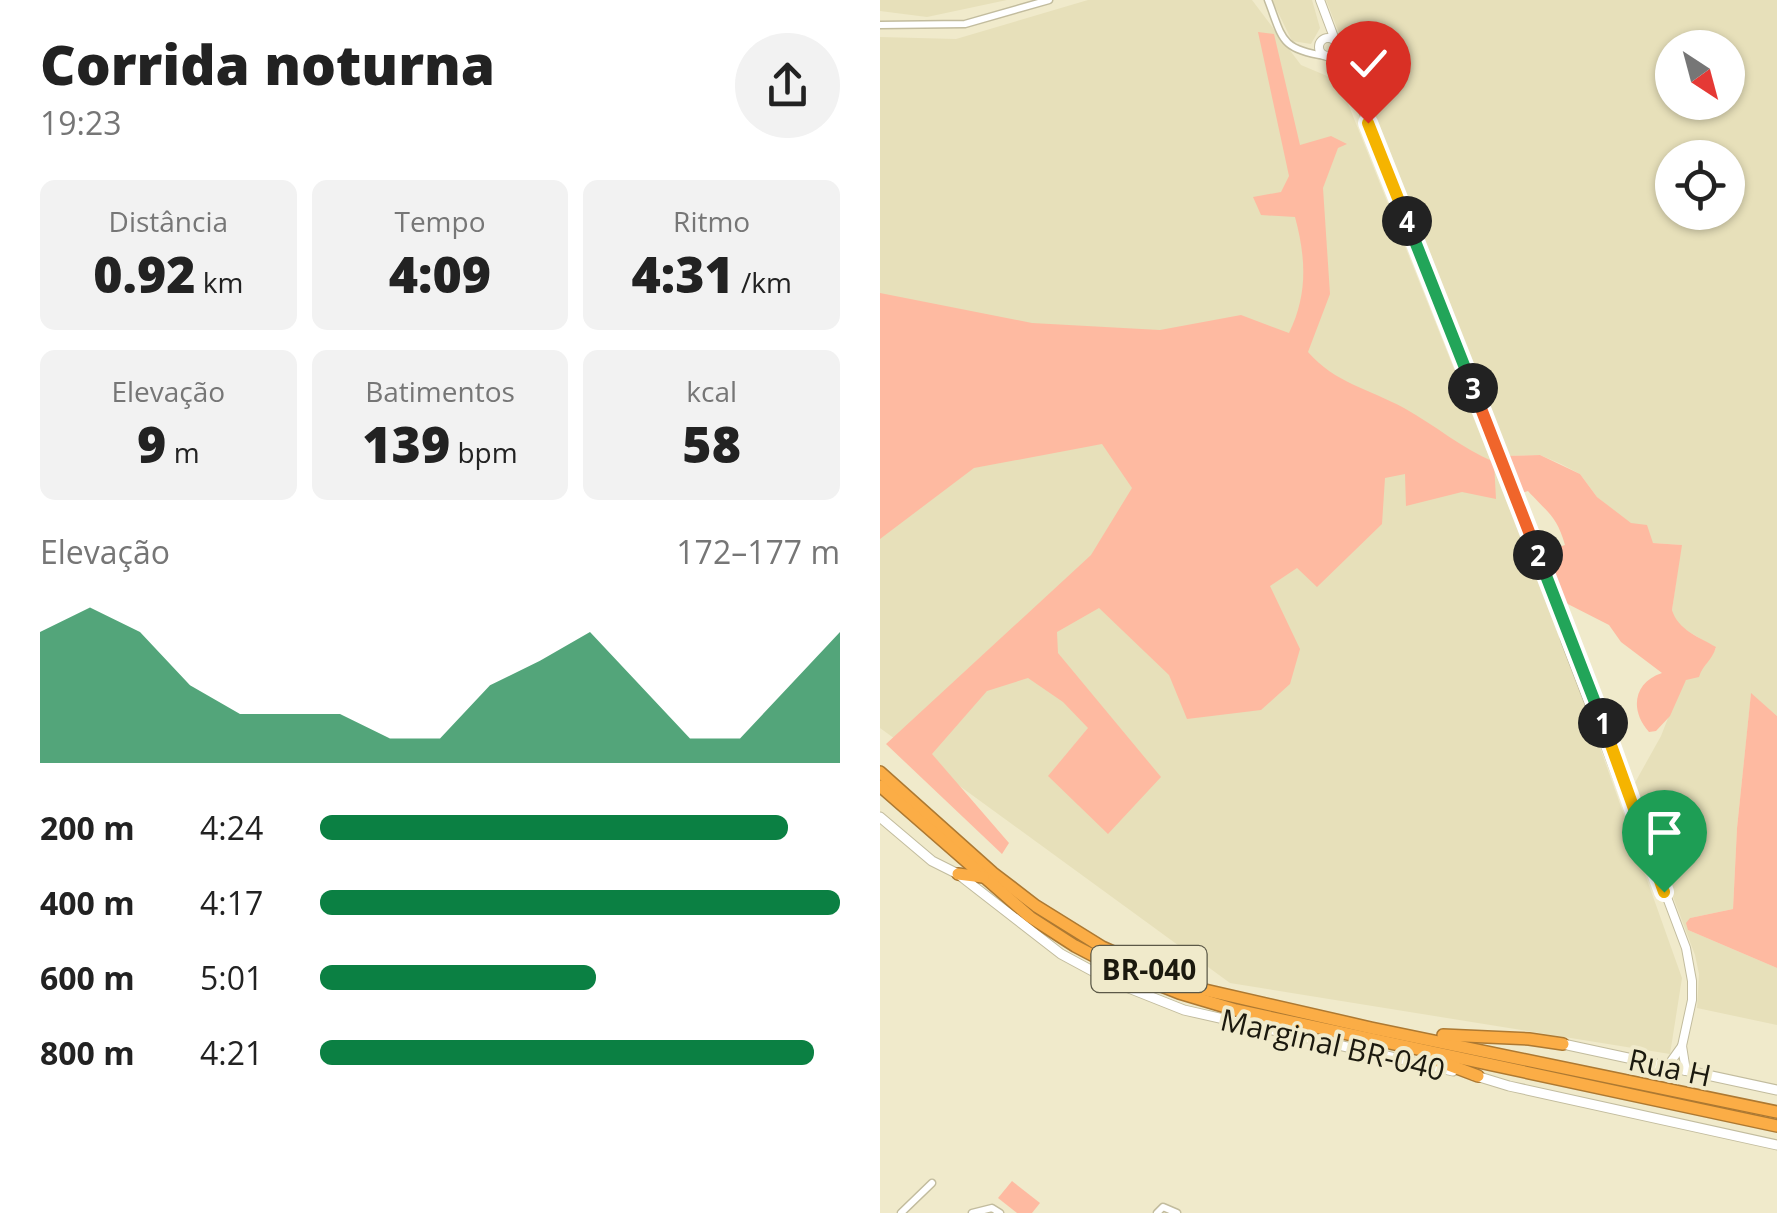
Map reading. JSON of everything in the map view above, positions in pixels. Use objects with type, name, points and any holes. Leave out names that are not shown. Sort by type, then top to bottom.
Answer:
[{"type":"highway","name":"BR-040","points":[[880,772],[1016,892],[1102,947],[1144,967],[1205,990],[1396,1039],[1777,1126]]},
{"type":"highway","name":"BR-040","points":[[880,786],[1030,916],[1121,970],[1179,994],[1236,1010],[1777,1112]]},
{"type":"highway","points":[[958,874],[985,878]]},
{"type":"highway","points":[[1396,1039],[1528,1039],[1563,1044]]},
{"type":"highway","points":[[1396,1039],[1478,1076]]},
{"type":"main road","name":"Marginal BR-040","points":[[880,817],[932,861],[958,874],[1061,954],[1111,981],[1184,1010],[1777,1144]]},
{"type":"main road","name":"Rua H","points":[[1563,1044],[1777,1090]]},
{"type":"street","points":[[880,25],[965,24],[1049,0]]},
{"type":"street","points":[[1268,0],[1285,44],[1295,51],[1327,56],[1335,54],[1336,43]]},
{"type":"street","points":[[1320,0],[1336,43],[1352,71],[1355,91]]},
{"type":"street","points":[[1324,11],[1320,51],[1344,72],[1355,91],[1512,485],[1563,625],[1564,640],[1663,888],[1692,972],[1692,1000],[1682,1046],[1686,1071]]},
{"type":"street","points":[[1311,53],[1328,38],[1336,43]]},
{"type":"street","points":[[1667,1067],[1682,1046]]},
{"type":"street","points":[[901,1213],[932,1183]]},
{"type":"street","points":[[1157,1213],[1162,1207],[1178,1213]]},
{"type":"street","points":[[972,1213],[992,1208],[1000,1213]]},
{"type":"shaded area","points":[[880,0],[1007,0],[927,17],[880,11]]},
{"type":"shaded area","points":[[1088,0],[1252,0],[1301,65],[1339,81],[1557,627],[1682,978],[1670,1054],[1230,983],[880,728],[880,37],[956,39]]},
{"type":"shaded area","points":[[1272,0],[1312,0],[1320,28],[1311,44],[1292,41]]},
{"type":"shaded area","points":[[1326,0],[1777,0],[1777,716],[1751,694],[1733,909],[1690,918],[1688,930],[1777,968],[1777,1025],[1697,1008],[1699,974],[1695,955],[1632,788],[1661,736],[1679,690],[1706,664],[1716,648],[1681,627],[1674,618],[1681,545],[1653,543],[1597,497],[1580,474],[1540,455],[1506,456]]},
{"type":"shaded area","points":[[1258,32],[1274,34],[1300,145],[1331,136],[1347,144],[1338,148],[1323,188],[1330,294],[1308,352],[1341,378],[1404,408],[1494,462],[1496,499],[1462,492],[1406,506],[1405,474],[1385,478],[1382,524],[1317,587],[1297,568],[1270,586],[1300,649],[1290,684],[1261,710],[1187,719],[1169,675],[1099,608],[1057,632],[1058,653],[1161,777],[1108,834],[1048,776],[1088,728],[1063,702],[1028,678],[987,691],[932,754],[1009,843],[1002,854],[886,744],[1091,555],[1132,488],[1102,444],[974,468],[880,539],[880,293],[1032,323],[1160,330],[1241,315],[1289,333],[1303,276],[1295,217],[1261,215],[1253,197],[1281,192],[1289,176]]},
{"type":"shaded area","points":[[1540,455],[1580,474],[1597,497],[1631,523],[1647,525],[1653,543],[1682,545],[1672,610],[1684,628],[1716,647],[1699,677],[1686,680],[1670,716],[1656,731],[1649,732],[1637,706],[1645,683],[1662,673],[1621,642],[1609,625],[1558,599],[1540,553],[1565,545],[1559,527],[1528,491],[1518,494],[1503,456]]},
{"type":"shaded area","points":[[1751,693],[1777,716],[1777,968],[1688,930],[1686,923],[1690,918],[1733,909]]},
{"type":"shaded area","points":[[1012,1181],[1040,1203],[1032,1213],[1017,1213],[998,1198]]},
{"type":"route","points":[[1368,123],[1512,485],[1662,877],[1664,892]]}]
